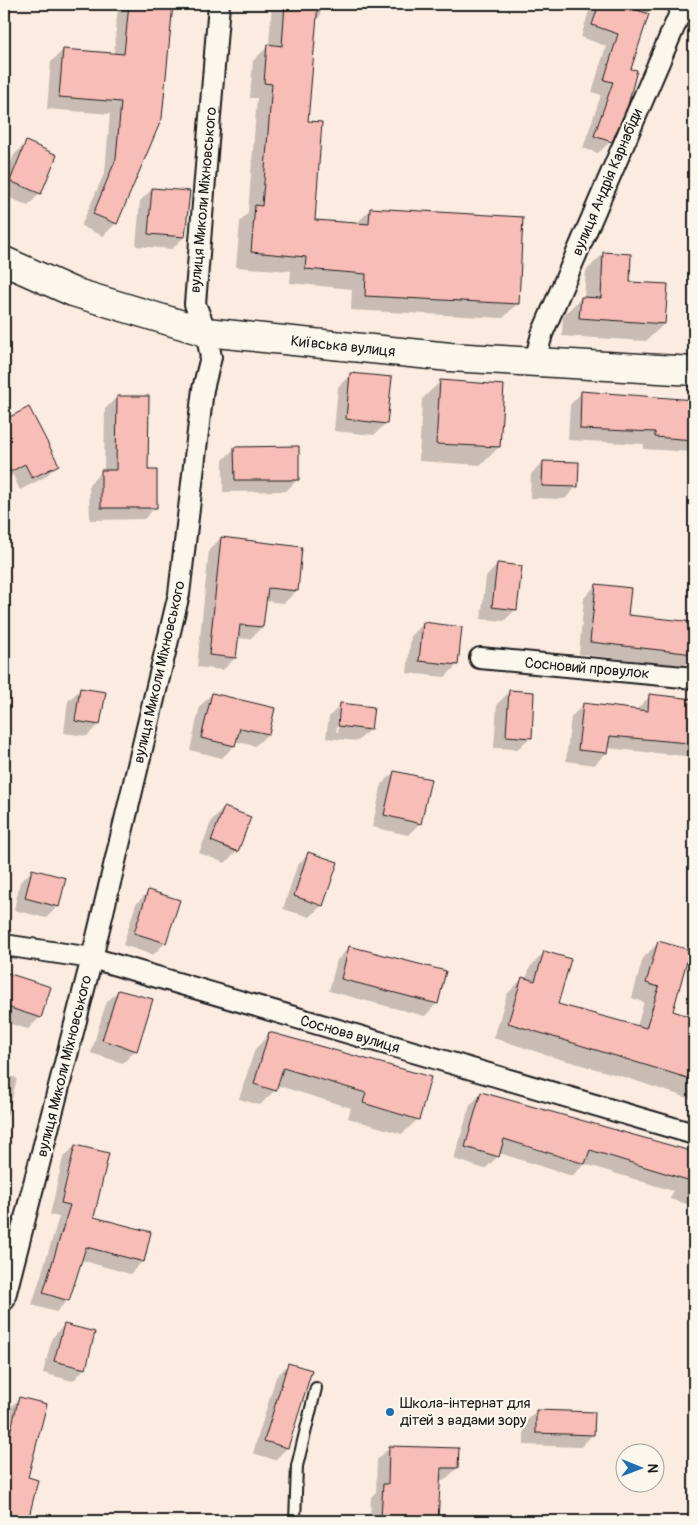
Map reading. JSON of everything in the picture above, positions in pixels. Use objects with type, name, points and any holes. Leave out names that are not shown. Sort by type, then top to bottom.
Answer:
[{"type":"main road","name":"Київська вулиця","points":[[4,261],[73,292],[206,332],[450,357],[694,371]]},
{"type":"street","name":"вулиця Миколи Міхновського","points":[[4,1300],[92,958],[179,594],[203,389],[211,357],[206,332],[195,304],[219,4]]},
{"type":"street","name":"вулиця Андрія Карнабіди","points":[[535,361],[542,334],[684,4]]},
{"type":"street","name":"Сосновий провулок","points":[[480,658],[694,678]]},
{"type":"street","name":"Соснова вулиця","points":[[4,945],[92,958],[694,1134]]},
{"type":"lane","points":[[294,1521],[297,1466],[316,1388]]},
{"type":"building","points":[[129,4],[173,4],[162,118],[117,224],[93,214],[116,159],[121,102],[59,97],[63,49],[124,54]]},
{"type":"building","points":[[285,4],[318,4],[308,121],[322,122],[315,220],[369,224],[370,208],[523,217],[519,304],[365,296],[366,274],[305,269],[306,257],[251,252],[255,205],[262,206],[272,84],[264,83],[267,44],[282,46]]},
{"type":"building","points":[[599,4],[619,4],[649,14],[631,69],[637,70],[628,105],[612,142],[594,136],[613,82],[604,80],[618,34],[592,25]]},
{"type":"building","points":[[26,141],[57,155],[41,194],[10,181]]},
{"type":"building","points":[[152,188],[190,191],[185,237],[148,234]]},
{"type":"building","points":[[603,252],[631,254],[630,282],[668,284],[665,324],[579,318],[581,297],[601,298]]},
{"type":"building","points":[[350,373],[392,377],[387,424],[346,419]]},
{"type":"building","points":[[440,380],[504,385],[500,447],[436,444]]},
{"type":"building","points":[[581,391],[694,400],[694,440],[655,437],[655,432],[580,429]]},
{"type":"building","points":[[117,396],[149,396],[148,470],[157,470],[157,508],[101,508],[101,470],[116,470]]},
{"type":"building","points":[[29,407],[59,465],[32,478],[25,464],[10,472],[4,461],[4,420]]},
{"type":"building","points":[[299,446],[299,480],[235,480],[234,447]]},
{"type":"building","points":[[543,461],[579,462],[578,487],[542,486]]},
{"type":"building","points":[[221,537],[302,547],[298,591],[268,588],[263,627],[240,625],[236,658],[209,655]]},
{"type":"building","points":[[497,563],[522,566],[517,610],[492,607]]},
{"type":"building","points":[[596,584],[631,588],[628,615],[694,622],[694,654],[590,642]]},
{"type":"building","points":[[423,622],[462,627],[458,665],[419,661]]},
{"type":"building","points":[[80,688],[106,692],[100,725],[75,721]]},
{"type":"building","points":[[509,690],[534,692],[532,738],[506,736]]},
{"type":"building","points":[[212,693],[275,708],[269,734],[240,728],[235,746],[201,738]]},
{"type":"building","points":[[649,694],[694,699],[689,743],[610,736],[607,753],[578,750],[583,703],[648,711]]},
{"type":"building","points":[[340,703],[374,707],[371,730],[338,726]]},
{"type":"building","points":[[394,771],[431,779],[421,824],[384,815]]},
{"type":"building","points":[[224,807],[251,817],[238,852],[211,841]]},
{"type":"building","points":[[308,852],[338,862],[323,906],[294,896]]},
{"type":"building","points":[[32,869],[66,878],[59,907],[25,898]]},
{"type":"building","points":[[148,890],[180,900],[166,943],[134,933]]},
{"type":"building","points":[[658,941],[690,950],[673,1011],[694,1018],[694,1080],[508,1023],[522,977],[535,981],[544,951],[571,959],[558,1004],[646,1028],[659,987],[646,983]]},
{"type":"building","points":[[349,946],[446,971],[438,1004],[341,979]]},
{"type":"building","points":[[4,972],[51,987],[41,1018],[4,1006]]},
{"type":"building","points":[[118,990],[153,999],[137,1051],[102,1040]]},
{"type":"building","points":[[269,1032],[431,1077],[419,1120],[363,1103],[366,1093],[283,1068],[276,1091],[254,1084]]},
{"type":"building","points":[[481,1092],[694,1152],[694,1182],[590,1150],[585,1164],[504,1139],[499,1157],[465,1147]]},
{"type":"building","points":[[75,1145],[109,1153],[94,1217],[151,1232],[144,1262],[86,1247],[69,1301],[43,1293],[70,1205],[61,1203]]},
{"type":"building","points":[[64,1324],[95,1332],[86,1369],[54,1361]]},
{"type":"building","points":[[288,1363],[312,1370],[288,1448],[264,1441]]},
{"type":"building","points":[[19,1397],[47,1404],[28,1477],[38,1480],[28,1521],[4,1515],[4,1457]]},
{"type":"building","points":[[536,1410],[595,1412],[594,1435],[536,1433]]},
{"type":"building","points":[[389,1446],[459,1448],[458,1468],[441,1468],[438,1520],[381,1517],[383,1484],[388,1484]]},
{"type":"place","name":"Школа-інтернат для дітей з вадами зору","points":[[390,1412]]}]
